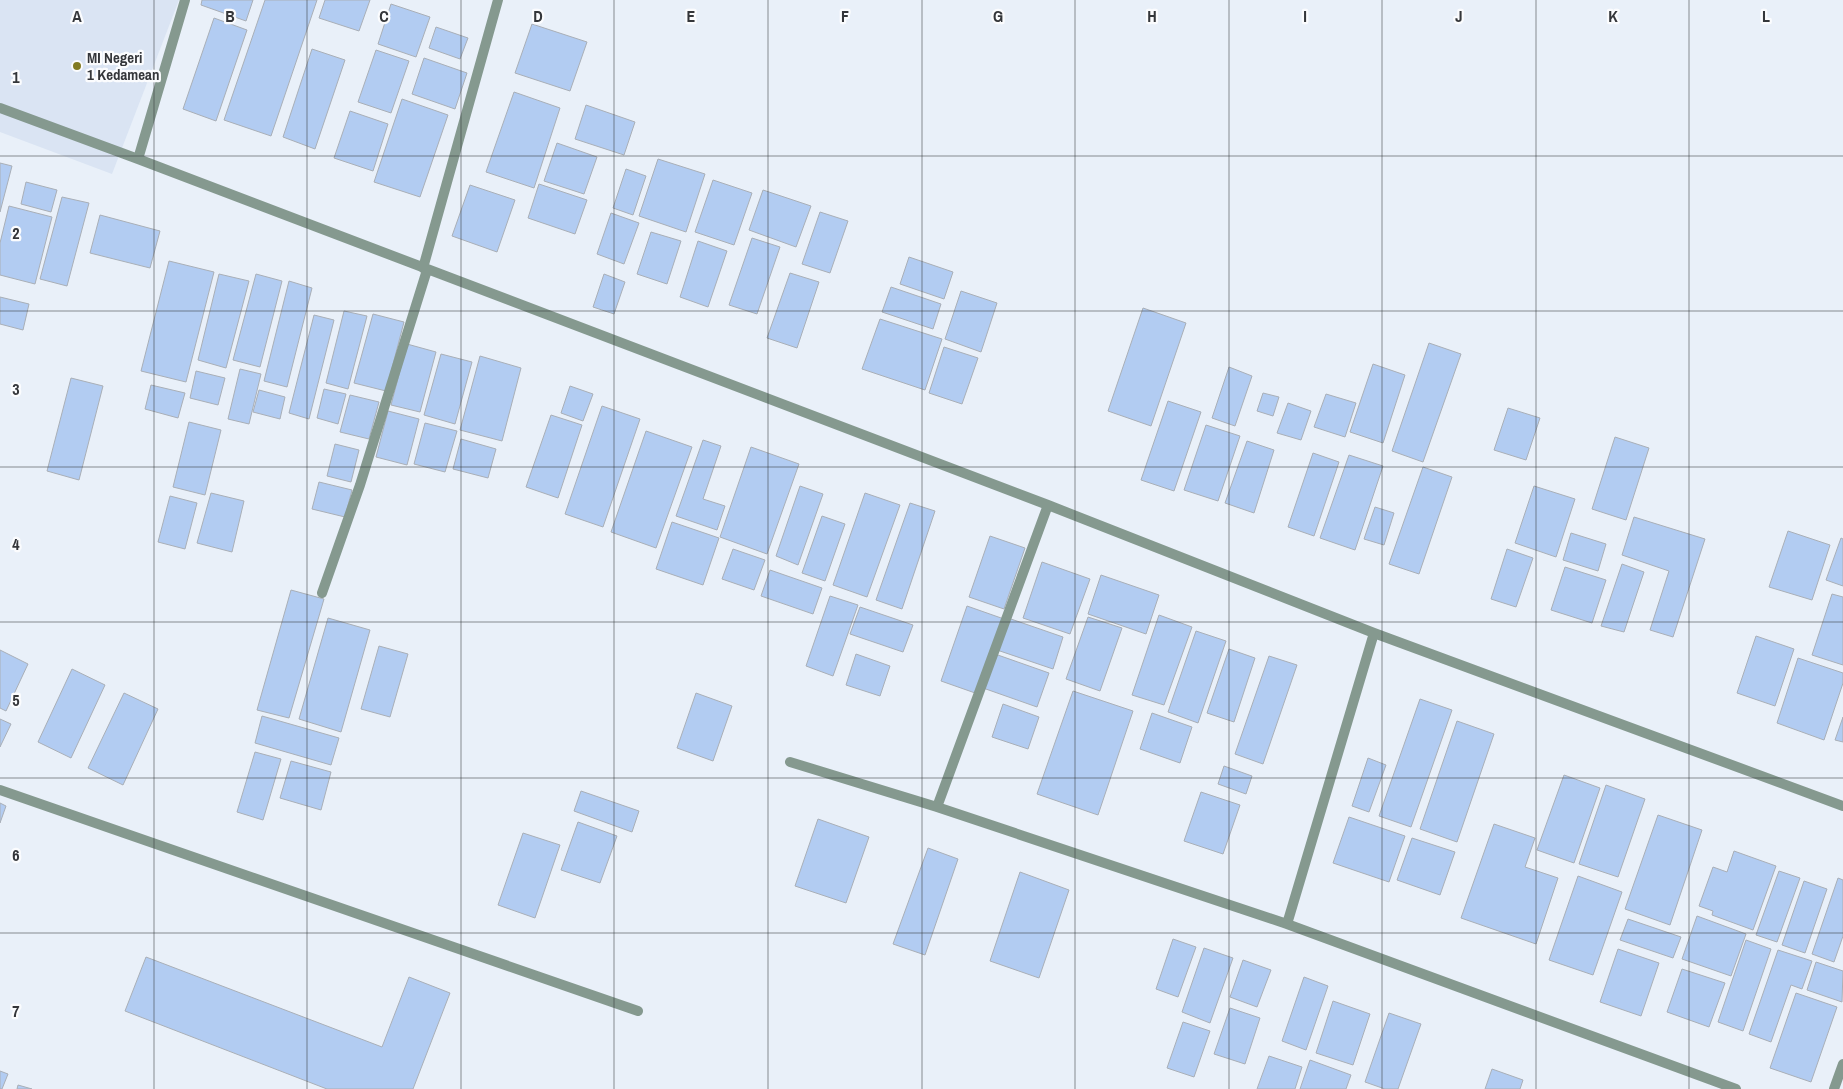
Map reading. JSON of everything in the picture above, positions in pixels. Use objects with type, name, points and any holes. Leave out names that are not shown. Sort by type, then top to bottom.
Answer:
[{"type":"street","points":[[138,159],[184,0]]},
{"type":"street","points":[[322,593],[360,485],[425,269],[498,0]]},
{"type":"street","points":[[0,108],[1048,505],[1374,633],[1843,806]]},
{"type":"street","points":[[937,807],[1048,505]]},
{"type":"street","points":[[1287,924],[1374,633]]},
{"type":"street","points":[[790,762],[937,807],[1287,924],[1736,1089]]},
{"type":"street","points":[[0,790],[638,1011]]},
{"type":"street","points":[[1834,1089],[1843,1064]]},
{"type":"shaded area","name":"MI Negeri 1 Kedamean","points":[[0,0],[179,0],[112,174],[0,132]]},
{"type":"building","points":[[202,0],[253,0],[246,21],[201,5]]},
{"type":"building","points":[[265,0],[317,0],[271,136],[224,120]]},
{"type":"building","points":[[325,0],[370,0],[359,31],[319,18]]},
{"type":"building","points":[[391,4],[430,17],[416,57],[378,44]]},
{"type":"building","points":[[214,18],[247,30],[216,121],[183,109]]},
{"type":"building","points":[[532,24],[587,42],[570,91],[515,73]]},
{"type":"building","points":[[436,27],[468,38],[460,59],[429,48]]},
{"type":"building","points":[[312,49],[345,60],[315,149],[283,137]]},
{"type":"building","points":[[376,50],[409,61],[391,113],[358,102]]},
{"type":"building","points":[[424,58],[467,73],[455,109],[412,94]]},
{"type":"building","points":[[514,92],[560,108],[534,188],[486,172]]},
{"type":"building","points":[[402,99],[448,115],[420,197],[374,182]]},
{"type":"building","points":[[586,105],[635,122],[624,155],[575,139]]},
{"type":"building","points":[[350,111],[388,124],[373,171],[334,158]]},
{"type":"building","points":[[557,143],[597,157],[584,194],[544,181]]},
{"type":"building","points":[[658,159],[705,174],[686,232],[639,216]]},
{"type":"building","points":[[0,163],[12,166],[0,212]]},
{"type":"building","points":[[626,169],[646,176],[633,215],[613,208]]},
{"type":"building","points":[[713,180],[752,193],[734,245],[695,232]]},
{"type":"building","points":[[26,182],[57,190],[51,212],[21,204]]},
{"type":"building","points":[[539,184],[587,200],[575,234],[528,218]]},
{"type":"building","points":[[470,185],[515,200],[497,252],[452,236]]},
{"type":"building","points":[[763,190],[811,206],[796,247],[749,230]]},
{"type":"building","points":[[62,197],[89,203],[67,286],[40,279]]},
{"type":"building","points":[[9,206],[52,217],[35,284],[0,275],[0,243]]},
{"type":"building","points":[[820,212],[848,221],[830,273],[802,264]]},
{"type":"building","points":[[611,213],[639,223],[624,264],[597,254]]},
{"type":"building","points":[[100,215],[160,231],[150,268],[90,253]]},
{"type":"building","points":[[651,232],[681,241],[667,284],[637,274]]},
{"type":"building","points":[[752,238],[780,247],[757,314],[729,305]]},
{"type":"building","points":[[698,241],[727,251],[708,307],[680,297]]},
{"type":"building","points":[[909,257],[953,272],[944,299],[900,284]]},
{"type":"building","points":[[169,261],[214,272],[186,382],[141,371]]},
{"type":"building","points":[[790,273],[819,282],[797,348],[767,338]]},
{"type":"building","points":[[219,274],[249,281],[226,368],[198,360]]},
{"type":"building","points":[[256,274],[282,281],[260,367],[233,360]]},
{"type":"building","points":[[604,274],[625,282],[614,314],[593,307]]},
{"type":"building","points":[[289,281],[312,288],[287,387],[264,381]]},
{"type":"building","points":[[891,287],[941,304],[933,329],[882,312]]},
{"type":"building","points":[[961,291],[997,303],[981,352],[945,339]]},
{"type":"building","points":[[0,297],[29,304],[23,330],[0,324]]},
{"type":"building","points":[[1143,308],[1186,323],[1151,426],[1108,411]]},
{"type":"building","points":[[344,311],[367,316],[348,389],[326,383]]},
{"type":"building","points":[[373,314],[404,322],[386,391],[354,383]]},
{"type":"building","points":[[314,315],[334,320],[309,419],[289,413]]},
{"type":"building","points":[[880,319],[942,339],[925,390],[862,369]]},
{"type":"building","points":[[1429,343],[1461,354],[1423,462],[1392,451]]},
{"type":"building","points":[[407,344],[436,352],[420,412],[391,405]]},
{"type":"building","points":[[944,347],[978,358],[962,404],[929,393]]},
{"type":"building","points":[[441,354],[472,362],[455,424],[424,415]]},
{"type":"building","points":[[480,356],[521,368],[502,441],[460,430]]},
{"type":"building","points":[[1373,364],[1405,375],[1383,443],[1350,432]]},
{"type":"building","points":[[1229,367],[1252,376],[1235,426],[1212,418]]},
{"type":"building","points":[[240,369],[261,374],[249,424],[228,419]]},
{"type":"building","points":[[196,371],[225,378],[218,405],[190,398]]},
{"type":"building","points":[[71,378],[103,386],[79,480],[47,471]]},
{"type":"building","points":[[151,385],[185,393],[178,418],[145,409]]},
{"type":"building","points":[[570,386],[593,394],[583,421],[561,413]]},
{"type":"building","points":[[324,389],[346,394],[338,424],[317,418]]},
{"type":"building","points":[[259,390],[285,397],[280,419],[253,412]]},
{"type":"building","points":[[1263,393],[1279,397],[1273,416],[1257,411]]},
{"type":"building","points":[[1326,394],[1356,403],[1345,437],[1314,427]]},
{"type":"building","points":[[350,395],[379,402],[369,439],[340,432]]},
{"type":"building","points":[[1168,401],[1201,412],[1174,491],[1141,480]]},
{"type":"building","points":[[1288,403],[1311,411],[1301,440],[1277,433]]},
{"type":"building","points":[[602,406],[640,419],[603,527],[565,514]]},
{"type":"building","points":[[1508,408],[1540,418],[1526,460],[1494,450]]},
{"type":"building","points":[[388,411],[419,419],[407,465],[376,457]]},
{"type":"building","points":[[551,415],[582,425],[558,498],[526,487]]},
{"type":"building","points":[[189,422],[221,430],[205,495],[173,487]]},
{"type":"building","points":[[425,423],[457,431],[445,472],[414,464]]},
{"type":"building","points":[[1206,425],[1240,436],[1218,501],[1184,490]]},
{"type":"building","points":[[646,431],[692,447],[656,548],[611,532]]},
{"type":"building","points":[[1615,437],[1649,448],[1626,520],[1592,509]]},
{"type":"building","points":[[461,439],[496,449],[488,478],[453,469]]},
{"type":"building","points":[[703,440],[721,446],[703,499],[725,506],[717,530],[676,516]]},
{"type":"building","points":[[1247,441],[1274,450],[1254,513],[1225,503]]},
{"type":"building","points":[[335,444],[359,450],[351,482],[327,476]]},
{"type":"building","points":[[751,447],[799,464],[767,554],[720,537]]},
{"type":"building","points":[[1313,453],[1339,462],[1314,536],[1288,527]]},
{"type":"building","points":[[1349,455],[1383,466],[1355,550],[1320,538]]},
{"type":"building","points":[[1423,467],[1452,477],[1419,574],[1389,564]]},
{"type":"building","points":[[319,482],[352,490],[345,517],[312,509]]},
{"type":"building","points":[[800,486],[823,494],[798,565],[776,556]]},
{"type":"building","points":[[1534,486],[1575,499],[1556,557],[1515,543]]},
{"type":"building","points":[[211,493],[244,501],[232,552],[197,543]]},
{"type":"building","points":[[865,493],[900,505],[867,597],[833,585]]},
{"type":"building","points":[[170,496],[197,503],[185,549],[158,542]]},
{"type":"building","points":[[910,503],[935,511],[902,609],[876,600]]},
{"type":"building","points":[[1375,507],[1394,513],[1384,545],[1364,539]]},
{"type":"building","points":[[822,516],[845,524],[825,581],[802,573]]},
{"type":"building","points":[[1634,517],[1705,539],[1673,637],[1650,630],[1669,571],[1622,555]]},
{"type":"building","points":[[672,522],[719,538],[703,585],[656,569]]},
{"type":"building","points":[[1788,531],[1830,545],[1812,600],[1769,587]]},
{"type":"building","points":[[1571,533],[1606,544],[1598,571],[1563,560]]},
{"type":"building","points":[[990,536],[1025,548],[1004,609],[969,597]]},
{"type":"building","points":[[1841,538],[1843,539],[1843,586],[1826,580]]},
{"type":"building","points":[[733,549],[765,560],[754,590],[722,579]]},
{"type":"building","points":[[1507,549],[1533,558],[1516,607],[1491,599]]},
{"type":"building","points":[[1042,562],[1090,579],[1070,634],[1023,618]]},
{"type":"building","points":[[1622,564],[1644,572],[1624,632],[1601,626]]},
{"type":"building","points":[[1565,567],[1606,580],[1592,623],[1551,610]]},
{"type":"building","points":[[770,570],[822,588],[813,614],[761,596]]},
{"type":"building","points":[[1101,575],[1159,595],[1146,634],[1088,614]]},
{"type":"building","points":[[291,590],[324,599],[289,718],[257,710]]},
{"type":"building","points":[[1832,594],[1843,597],[1843,665],[1812,655]]},
{"type":"building","points":[[830,596],[858,605],[833,676],[806,666]]},
{"type":"building","points":[[967,606],[1004,619],[978,694],[941,681]]},
{"type":"building","points":[[860,607],[913,625],[903,652],[850,634]]},
{"type":"building","points":[[1159,615],[1192,627],[1164,705],[1132,695]]},
{"type":"building","points":[[1088,617],[1122,628],[1100,691],[1066,679]]},
{"type":"building","points":[[328,618],[370,630],[341,732],[299,719]]},
{"type":"building","points":[[1008,618],[1063,637],[1053,669],[997,650]]},
{"type":"building","points":[[1196,631],[1226,641],[1198,723],[1168,712]]},
{"type":"building","points":[[1756,636],[1794,649],[1775,706],[1737,693]]},
{"type":"building","points":[[379,646],[408,654],[390,717],[361,709]]},
{"type":"building","points":[[1229,649],[1255,658],[1234,722],[1207,713]]},
{"type":"building","points":[[0,650],[28,664],[6,711],[0,708]]},
{"type":"building","points":[[856,654],[890,666],[880,696],[846,685]]},
{"type":"building","points":[[995,654],[1049,673],[1037,707],[983,688]]},
{"type":"building","points":[[1269,656],[1297,665],[1263,764],[1235,754]]},
{"type":"building","points":[[1798,658],[1843,673],[1843,683],[1824,740],[1777,723]]},
{"type":"building","points":[[72,669],[105,685],[71,758],[38,742]]},
{"type":"building","points":[[1073,691],[1133,711],[1098,815],[1037,794]]},
{"type":"building","points":[[124,693],[158,709],[123,785],[88,768]]},
{"type":"building","points":[[696,693],[732,706],[713,761],[677,748]]},
{"type":"building","points":[[1420,699],[1452,710],[1411,827],[1379,816]]},
{"type":"building","points":[[1003,704],[1039,717],[1028,749],[992,737]]},
{"type":"building","points":[[1152,713],[1192,727],[1180,763],[1140,749]]},
{"type":"building","points":[[262,716],[339,738],[331,765],[255,743]]},
{"type":"building","points":[[1843,717],[1843,742],[1835,740]]},
{"type":"building","points":[[0,719],[11,724],[0,747]]},
{"type":"building","points":[[1457,721],[1494,734],[1457,842],[1420,829]]},
{"type":"building","points":[[255,752],[281,759],[263,820],[237,812]]},
{"type":"building","points":[[1368,758],[1386,765],[1369,812],[1352,806]]},
{"type":"building","points":[[291,761],[331,772],[321,810],[280,798]]},
{"type":"building","points":[[1224,766],[1252,776],[1246,794],[1218,784]]},
{"type":"building","points":[[1564,775],[1600,788],[1574,863],[1537,850]]},
{"type":"building","points":[[1606,785],[1645,799],[1618,877],[1579,864]]},
{"type":"building","points":[[581,791],[639,811],[632,832],[574,811]]},
{"type":"building","points":[[1201,792],[1240,805],[1223,854],[1184,841]]},
{"type":"building","points":[[0,803],[6,806],[0,823]]},
{"type":"building","points":[[1658,815],[1702,830],[1670,925],[1625,909]]},
{"type":"building","points":[[1349,817],[1405,836],[1389,882],[1333,863]]},
{"type":"building","points":[[818,819],[869,837],[846,903],[795,886]]},
{"type":"building","points":[[578,822],[617,836],[600,883],[561,870]]},
{"type":"building","points":[[1494,824],[1535,838],[1525,867],[1558,878],[1536,944],[1461,918]]},
{"type":"building","points":[[523,833],[560,845],[535,918],[498,905]]},
{"type":"building","points":[[1412,838],[1455,852],[1440,895],[1397,880]]},
{"type":"building","points":[[928,848],[958,859],[925,955],[893,944]]},
{"type":"building","points":[[1734,851],[1776,866],[1753,930],[1712,915],[1713,911],[1699,906],[1713,867],[1727,872]]},
{"type":"building","points":[[1779,871],[1800,878],[1777,942],[1756,935]]},
{"type":"building","points":[[1020,872],[1069,890],[1039,978],[990,961]]},
{"type":"building","points":[[1578,876],[1622,892],[1593,975],[1549,960]]},
{"type":"building","points":[[1838,878],[1843,880],[1843,936],[1834,962],[1812,954]]},
{"type":"building","points":[[1804,881],[1827,889],[1805,953],[1782,945]]},
{"type":"building","points":[[1697,916],[1746,934],[1731,976],[1682,959]]},
{"type":"building","points":[[1628,919],[1681,937],[1673,958],[1620,940]]},
{"type":"building","points":[[1173,939],[1196,947],[1178,997],[1156,989]]},
{"type":"building","points":[[1746,940],[1771,949],[1743,1031],[1718,1022]]},
{"type":"building","points":[[1204,948],[1233,958],[1210,1023],[1182,1012]]},
{"type":"building","points":[[1618,949],[1659,963],[1641,1016],[1600,1002]]},
{"type":"building","points":[[1778,950],[1812,961],[1802,989],[1791,985],[1771,1042],[1749,1034]]},
{"type":"building","points":[[146,957],[382,1047],[409,977],[450,993],[413,1089],[327,1089],[125,1011]]},
{"type":"building","points":[[1243,960],[1271,970],[1257,1007],[1230,997]]},
{"type":"building","points":[[1816,962],[1843,971],[1842,1002],[1807,990]]},
{"type":"building","points":[[1682,969],[1725,983],[1709,1027],[1667,1012]]},
{"type":"building","points":[[1304,977],[1328,986],[1306,1050],[1282,1041]]},
{"type":"building","points":[[1796,993],[1837,1007],[1811,1082],[1770,1068]]},
{"type":"building","points":[[1333,1001],[1370,1014],[1353,1065],[1316,1053]]},
{"type":"building","points":[[1230,1008],[1260,1018],[1245,1064],[1214,1054]]},
{"type":"building","points":[[1389,1013],[1421,1024],[1398,1089],[1385,1089],[1365,1082]]},
{"type":"building","points":[[1183,1022],[1210,1031],[1194,1077],[1167,1068]]},
{"type":"building","points":[[1269,1056],[1302,1067],[1295,1089],[1257,1089]]},
{"type":"building","points":[[1310,1060],[1351,1075],[1346,1089],[1300,1089]]},
{"type":"building","points":[[1492,1069],[1523,1080],[1520,1089],[1485,1089]]},
{"type":"building","points":[[0,1071],[8,1074],[2,1089],[0,1089]]},
{"type":"building","points":[[18,1085],[32,1089],[17,1089]]},
{"type":"place","name":"MI Negeri 1 Kedamean","points":[[77,66]]}]
